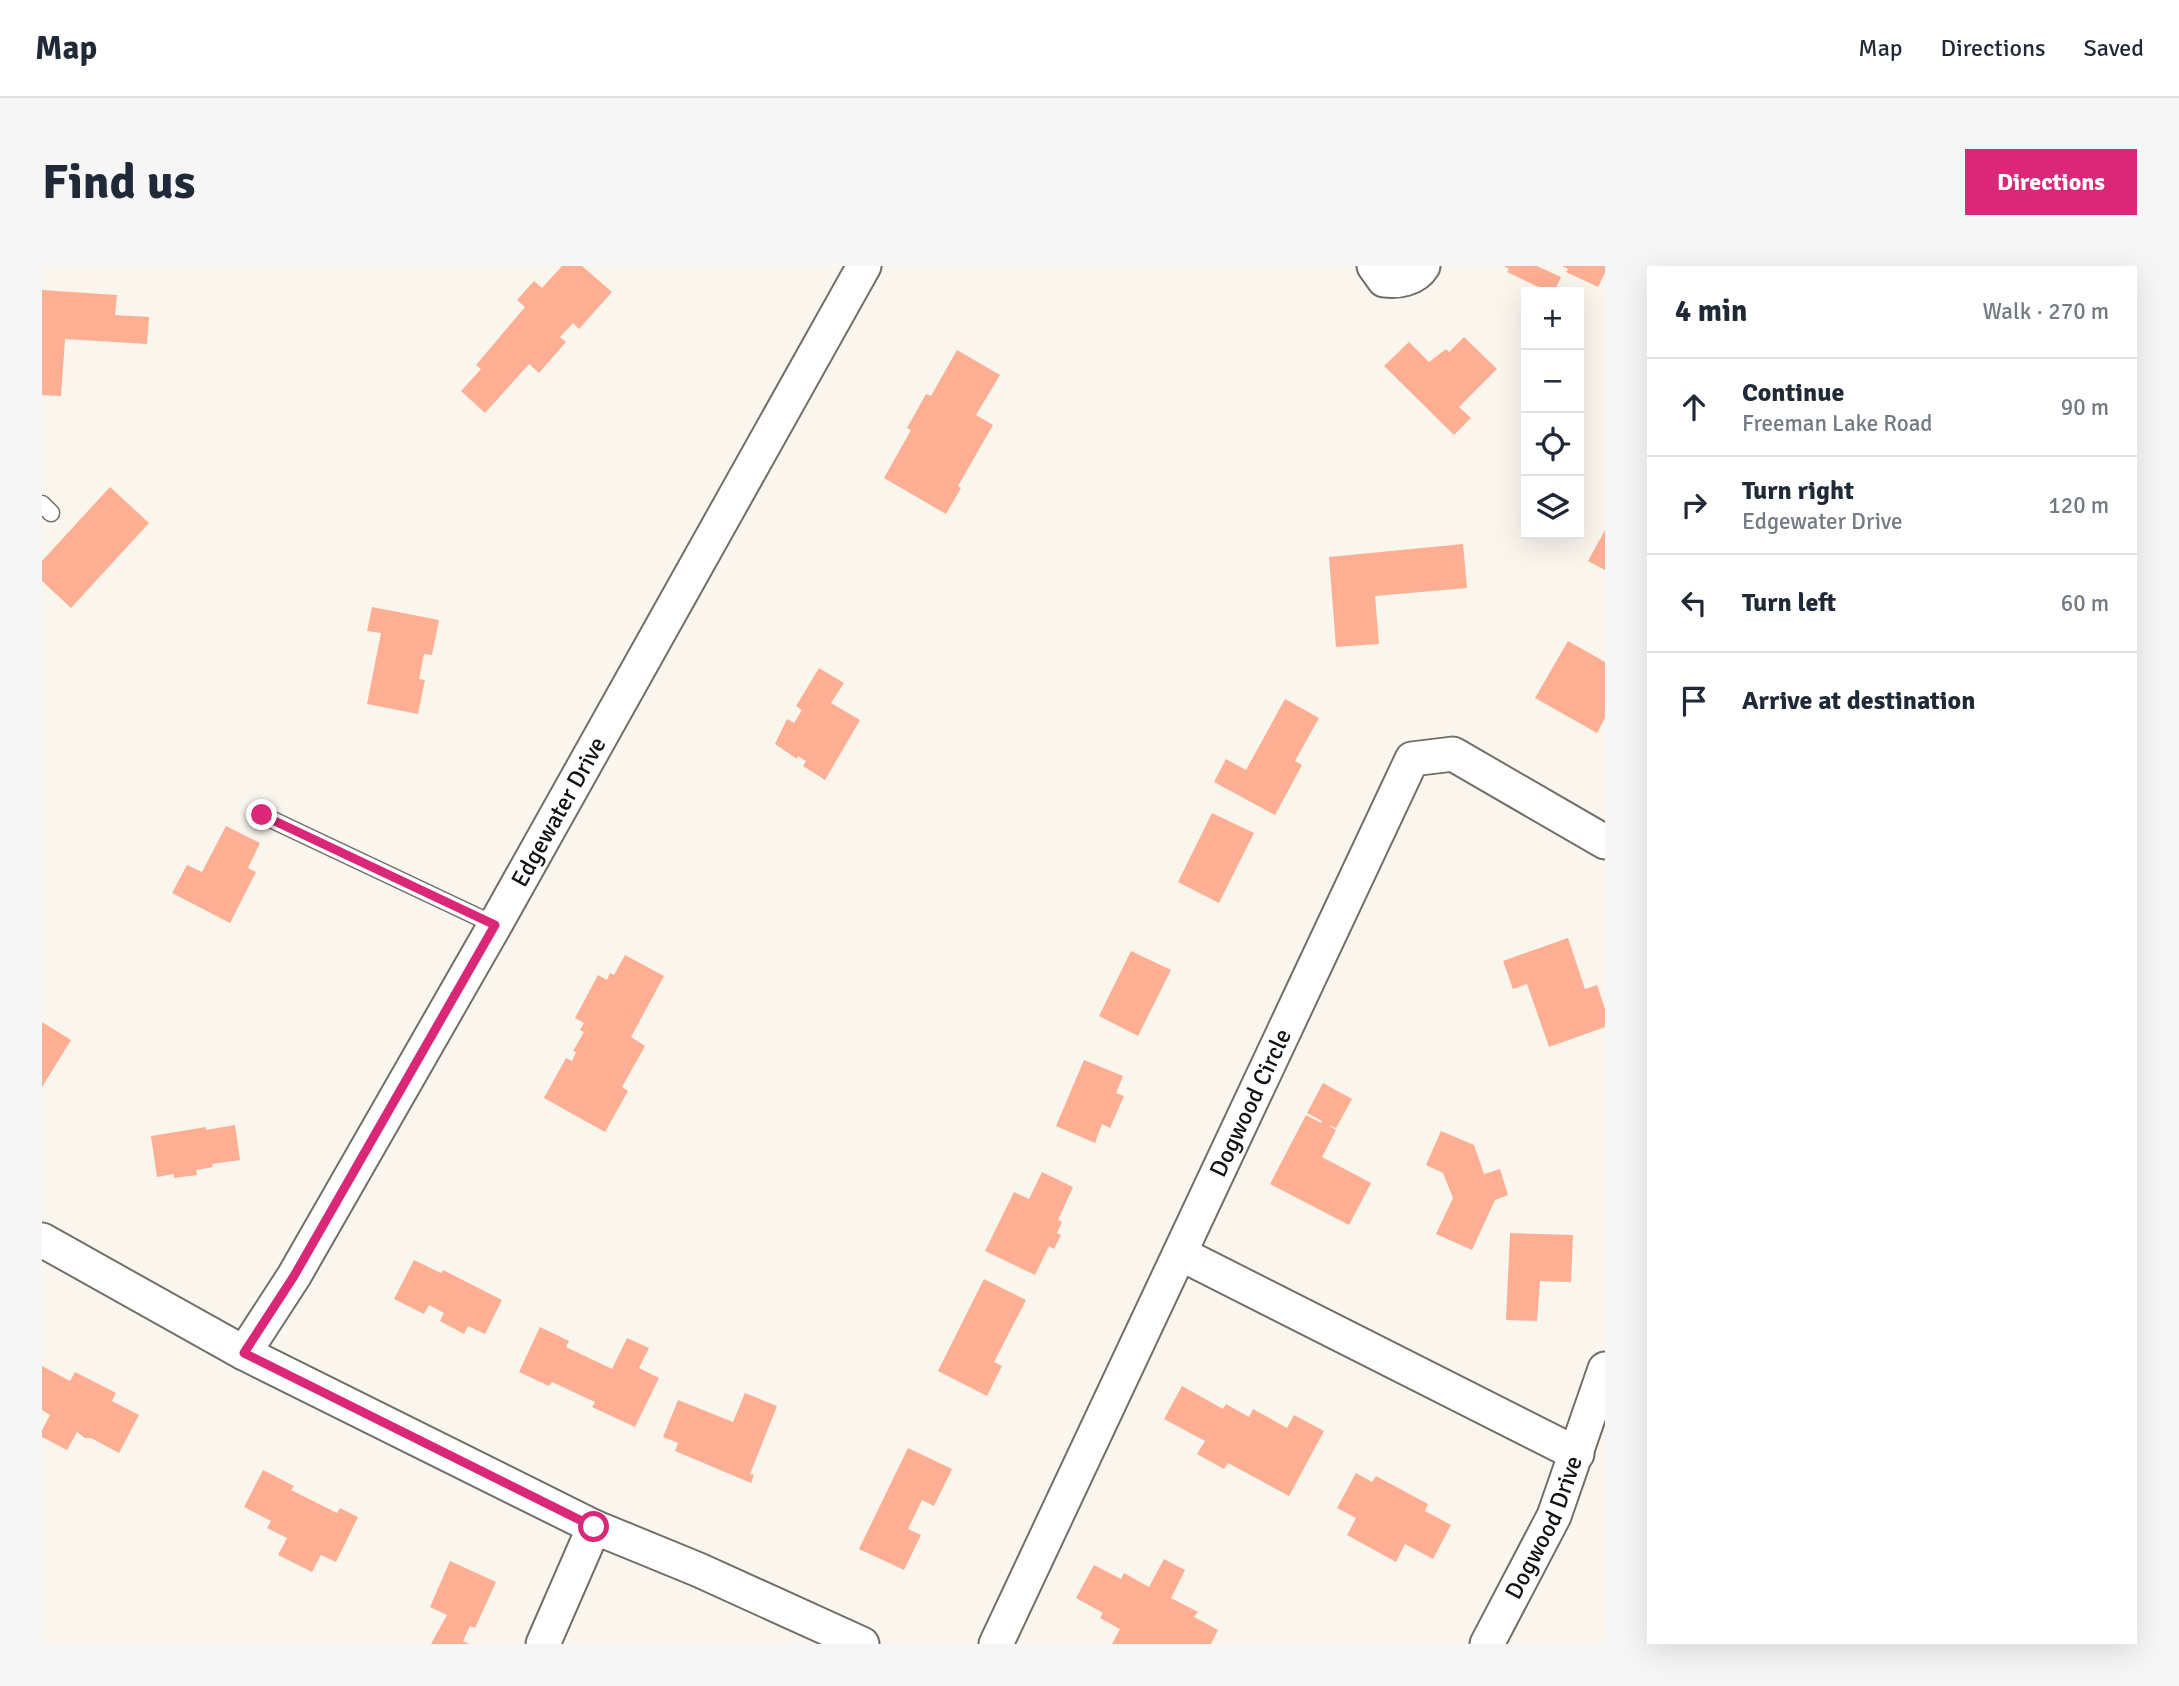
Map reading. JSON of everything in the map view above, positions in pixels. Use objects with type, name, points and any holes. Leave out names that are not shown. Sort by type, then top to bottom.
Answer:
[{"type":"street","name":"Edgewater Drive","points":[[244,1353],[294,1276],[495,925],[864,266]]},
{"type":"street","points":[[1374,266],[1384,280],[1395,281],[1419,272],[1423,266]]},
{"type":"street","name":"Dogwood Circle","points":[[996,1644],[1412,759],[1453,754],[1605,842]]},
{"type":"street","points":[[42,1240],[244,1353],[594,1527],[699,1570],[862,1644]]},
{"type":"street","points":[[1181,1254],[1577,1454]]},
{"type":"street","name":"Dogwood Drive","points":[[1487,1644],[1554,1516],[1605,1369]]},
{"type":"street","points":[[543,1644],[594,1527]]},
{"type":"lane","points":[[262,815],[495,925]]},
{"type":"building","points":[[562,266],[582,266],[612,292],[579,329],[573,323],[560,337],[566,342],[539,373],[529,364],[485,413],[461,391],[481,369],[476,365],[525,307],[517,300],[534,281],[542,288]]},
{"type":"building","points":[[1504,266],[1537,266],[1561,277],[1556,287],[1538,287],[1507,272],[1509,269]]},
{"type":"building","points":[[1562,266],[1605,266],[1605,273],[1598,287],[1566,272],[1568,269]]},
{"type":"building","points":[[42,290],[117,295],[115,315],[149,317],[147,344],[65,339],[61,396],[42,395]]},
{"type":"building","points":[[1464,337],[1497,369],[1459,407],[1471,418],[1454,435],[1384,366],[1409,342],[1429,362],[1446,349],[1449,352]]},
{"type":"building","points":[[957,350],[1000,375],[976,415],[993,425],[958,486],[961,488],[946,514],[884,478],[911,430],[907,428],[926,394],[931,396]]},
{"type":"building","points":[[110,487],[149,523],[71,608],[42,581],[42,561]]},
{"type":"building","points":[[1605,530],[1605,570],[1588,561]]},
{"type":"building","points":[[1463,544],[1467,588],[1375,596],[1379,644],[1336,647],[1329,557]]},
{"type":"building","points":[[372,607],[439,620],[432,655],[424,654],[419,679],[425,680],[418,714],[367,704],[381,633],[367,631]]},
{"type":"building","points":[[1568,641],[1605,662],[1605,718],[1597,733],[1535,698]]},
{"type":"building","points":[[819,668],[844,683],[831,703],[860,720],[825,780],[803,766],[806,761],[798,756],[797,759],[775,744],[787,719],[794,723],[802,710],[796,706]]},
{"type":"building","points":[[1285,699],[1319,718],[1295,761],[1302,765],[1275,815],[1214,782],[1226,759],[1246,770]]},
{"type":"building","points":[[1212,813],[1254,833],[1219,903],[1178,882]]},
{"type":"building","points":[[226,826],[260,843],[248,868],[256,872],[230,923],[172,893],[187,865],[202,872]]},
{"type":"building","points":[[1568,938],[1585,989],[1597,985],[1605,1009],[1605,1027],[1549,1047],[1527,984],[1513,989],[1503,961]]},
{"type":"building","points":[[1131,951],[1171,970],[1138,1036],[1099,1016]]},
{"type":"building","points":[[625,955],[664,976],[631,1037],[645,1046],[622,1087],[628,1091],[605,1132],[544,1098],[566,1058],[572,1061],[576,1052],[573,1051],[584,1032],[580,1030],[584,1023],[575,1018],[598,975],[607,980],[610,973],[614,975]]},
{"type":"building","points":[[42,1022],[71,1040],[42,1087]]},
{"type":"building","points":[[1084,1060],[1123,1076],[1116,1093],[1124,1096],[1110,1128],[1102,1124],[1095,1143],[1056,1126]]},
{"type":"building","points":[[1323,1083],[1352,1099],[1336,1128],[1328,1125],[1336,1130],[1322,1157],[1371,1183],[1349,1225],[1270,1184],[1306,1115],[1321,1123],[1322,1121],[1307,1113]]},
{"type":"building","points":[[235,1125],[240,1160],[212,1164],[213,1167],[196,1170],[197,1175],[174,1178],[174,1174],[157,1177],[151,1136]]},
{"type":"building","points":[[1441,1131],[1474,1145],[1484,1174],[1500,1169],[1508,1195],[1495,1200],[1472,1250],[1436,1234],[1453,1198],[1443,1173],[1426,1165]]},
{"type":"building","points":[[1042,1172],[1073,1187],[1058,1220],[1062,1222],[1057,1233],[1061,1235],[1054,1249],[1049,1246],[1035,1275],[985,1251],[1014,1192],[1029,1199]]},
{"type":"building","points":[[1510,1233],[1573,1235],[1571,1282],[1540,1281],[1537,1321],[1506,1320]]},
{"type":"building","points":[[414,1260],[441,1273],[443,1270],[502,1300],[485,1334],[468,1326],[464,1334],[440,1321],[444,1313],[429,1305],[424,1314],[394,1299]]},
{"type":"building","points":[[984,1279],[1026,1300],[994,1362],[1002,1366],[987,1396],[938,1371]]},
{"type":"building","points":[[540,1327],[569,1341],[566,1347],[612,1369],[627,1338],[649,1348],[639,1368],[659,1378],[635,1427],[592,1407],[595,1402],[552,1382],[549,1386],[519,1372]]},
{"type":"building","points":[[42,1366],[70,1381],[75,1372],[116,1393],[112,1401],[139,1415],[119,1453],[77,1432],[67,1450],[42,1437],[42,1430],[50,1415],[42,1410]]},
{"type":"building","points":[[1182,1386],[1223,1409],[1226,1404],[1249,1417],[1253,1409],[1287,1428],[1294,1415],[1324,1431],[1289,1496],[1228,1463],[1224,1469],[1197,1454],[1205,1441],[1164,1419]]},
{"type":"building","points":[[745,1393],[777,1406],[750,1474],[754,1475],[751,1483],[675,1451],[678,1443],[663,1437],[678,1400],[733,1422]]},
{"type":"building","points":[[908,1448],[952,1469],[934,1506],[922,1500],[908,1529],[921,1535],[904,1570],[859,1549]]},
{"type":"building","points":[[263,1470],[294,1486],[291,1490],[337,1513],[340,1508],[358,1517],[336,1562],[321,1555],[312,1572],[278,1555],[287,1538],[267,1528],[271,1521],[244,1507]]},
{"type":"building","points":[[1356,1473],[1372,1482],[1376,1476],[1428,1504],[1425,1511],[1451,1525],[1433,1559],[1405,1544],[1396,1562],[1347,1535],[1356,1518],[1337,1508]]},
{"type":"building","points":[[1164,1559],[1185,1570],[1171,1598],[1198,1612],[1194,1617],[1218,1630],[1211,1644],[1112,1644],[1120,1629],[1100,1618],[1103,1613],[1076,1598],[1094,1565],[1121,1579],[1124,1573],[1149,1587]]},
{"type":"building","points":[[450,1561],[496,1582],[475,1628],[470,1626],[463,1641],[469,1644],[431,1644],[447,1615],[430,1607]]},
{"type":"route","points":[[262,815],[495,925],[294,1276],[244,1353],[594,1527]]}]
